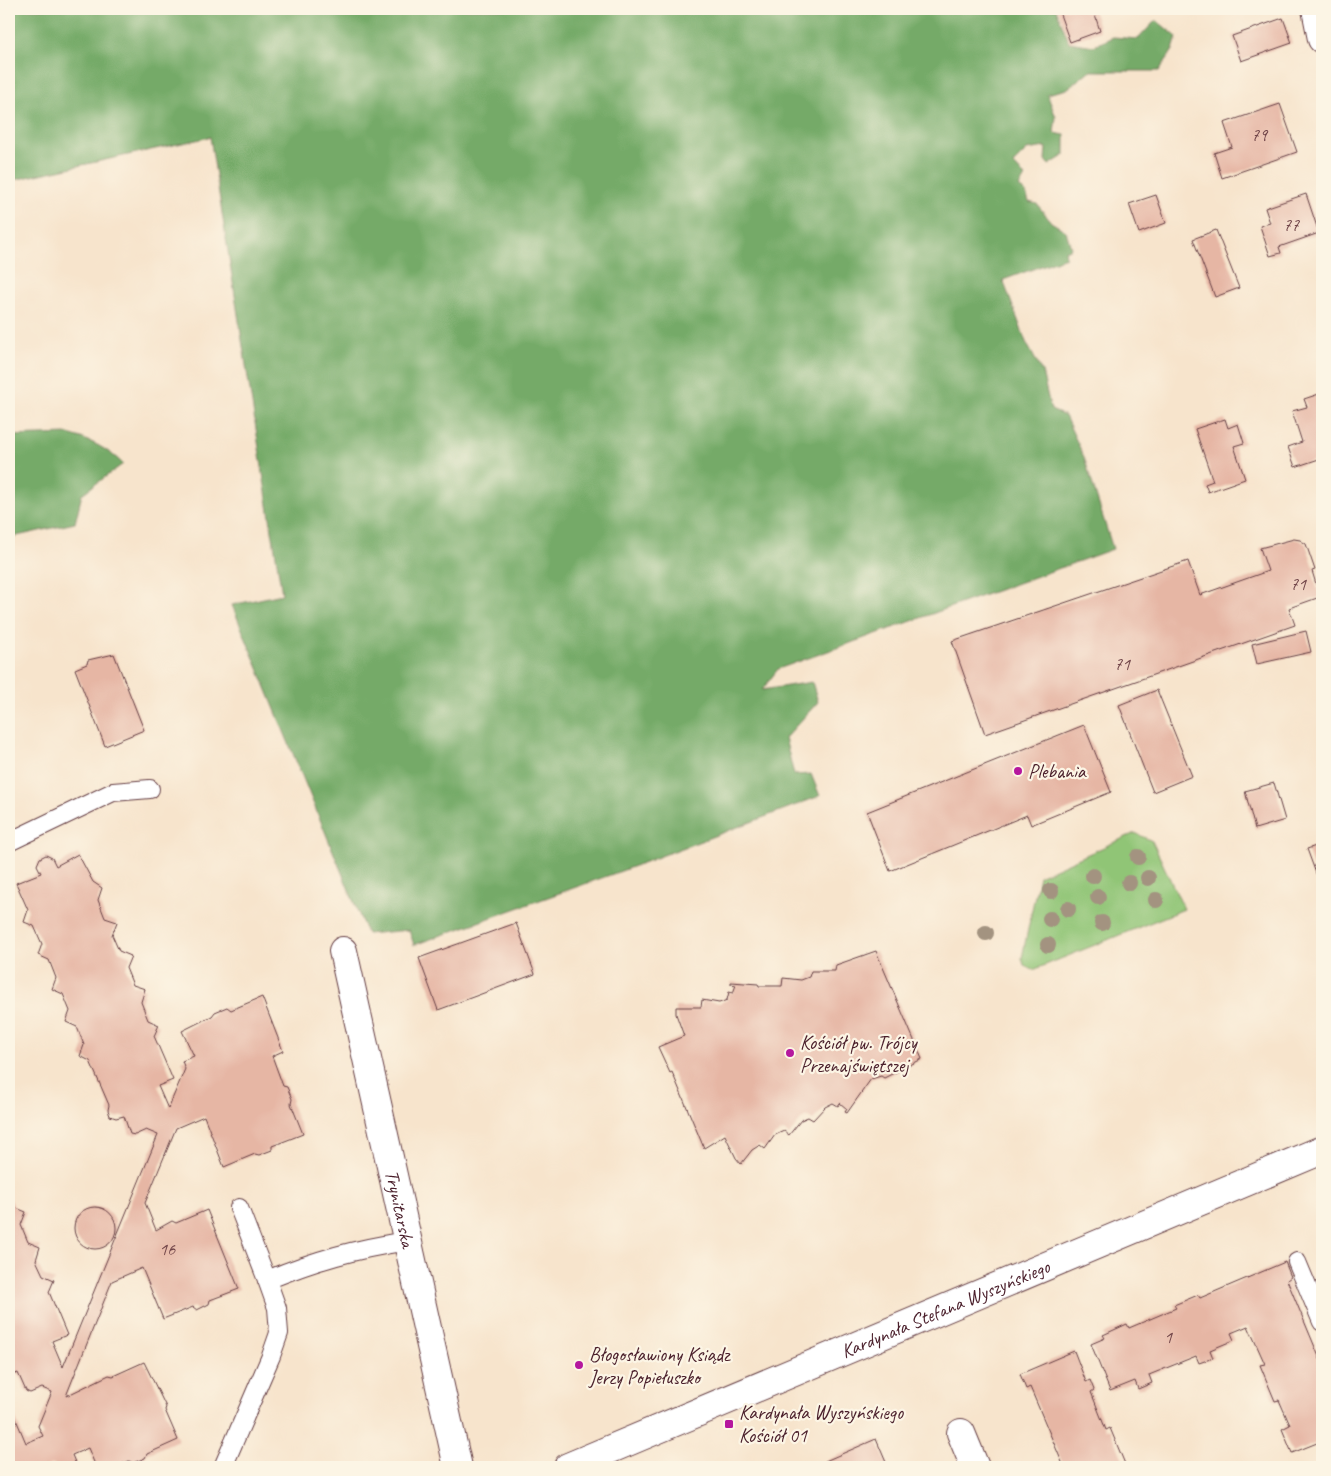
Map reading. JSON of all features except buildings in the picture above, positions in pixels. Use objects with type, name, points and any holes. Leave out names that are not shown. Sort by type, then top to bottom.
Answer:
[{"type":"street","points":[[1316,9],[1322,39]]},
{"type":"street","name":"Trynitarska","points":[[343,951],[458,1467]]},
{"type":"street","name":"Kardynała Stefana Wyszyńskiego","points":[[568,1467],[1322,1150]]},
{"type":"street","points":[[960,1432],[975,1467]]},
{"type":"lane","points":[[9,842],[112,792],[150,789]]},
{"type":"lane","points":[[223,1467],[279,1333],[277,1308],[239,1208]]},
{"type":"lane","points":[[267,1280],[313,1261],[361,1248],[407,1241]]},
{"type":"lane","points":[[1297,1262],[1322,1322]]},
{"type":"green space","points":[[9,9],[1056,9],[1069,42],[1094,46],[1113,37],[1138,39],[1156,20],[1177,37],[1173,50],[1159,71],[1089,71],[1067,89],[1047,94],[1056,117],[1054,133],[1065,135],[1065,155],[1049,165],[1045,160],[1046,147],[1027,150],[1013,164],[1025,177],[1019,187],[1026,193],[1029,202],[1037,204],[1051,222],[1066,231],[1071,248],[1065,251],[1066,257],[1003,280],[1026,342],[1042,372],[1051,410],[1065,416],[1084,457],[1113,549],[778,669],[762,690],[812,682],[818,702],[785,738],[794,775],[811,774],[820,796],[624,870],[414,945],[409,930],[367,934],[232,605],[282,594],[210,137],[9,181]]},
{"type":"green space","points":[[68,434],[98,445],[123,464],[82,494],[75,523],[17,536],[9,542],[9,436]]},
{"type":"green space","points":[[1135,833],[1152,841],[1184,909],[1033,970],[1024,965],[1022,958],[1039,876]]},
{"type":"place","name":"Plebania","points":[[1018,771]]},
{"type":"place","name":"Kościół pw. Trójcy Przenajświętszej","points":[[790,1053]]},
{"type":"place","name":"Błogosławiony Ksiądz Jerzy Popiełuszko","points":[[579,1365]]},
{"type":"place","name":"Kardynała Wyszyńskiego Kościół 01","points":[[729,1424]]}]
